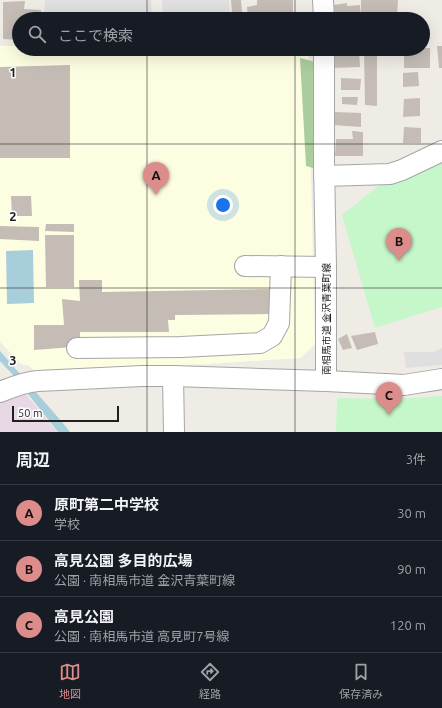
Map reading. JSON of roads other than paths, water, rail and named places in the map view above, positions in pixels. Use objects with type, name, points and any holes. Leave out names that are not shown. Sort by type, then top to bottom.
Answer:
[{"type":"street","points":[[323,0],[324,12]]},
{"type":"street","name":"南相馬市道 金沢青葉町線","points":[[15,386],[117,377],[173,376],[326,381],[324,56]]},
{"type":"street","points":[[324,176],[390,174],[442,151]]},
{"type":"street","points":[[245,266],[326,267]]},
{"type":"street","points":[[77,348],[181,347],[260,344],[272,336],[279,323],[280,266]]},
{"type":"street","points":[[173,376],[174,432]]},
{"type":"street","points":[[326,381],[404,384],[442,379]]},
{"type":"water","points":[[33,250],[34,303],[7,304],[6,251]]},
{"type":"water","points":[[0,351],[70,432],[58,432],[13,375],[0,361]]},
{"type":"place","name":"原町第二中学校","points":[[156,195]]},
{"type":"place","name":"高見公園 多目的広場","points":[[399,261]]},
{"type":"place","name":"高見公園","points":[[389,415]]}]
